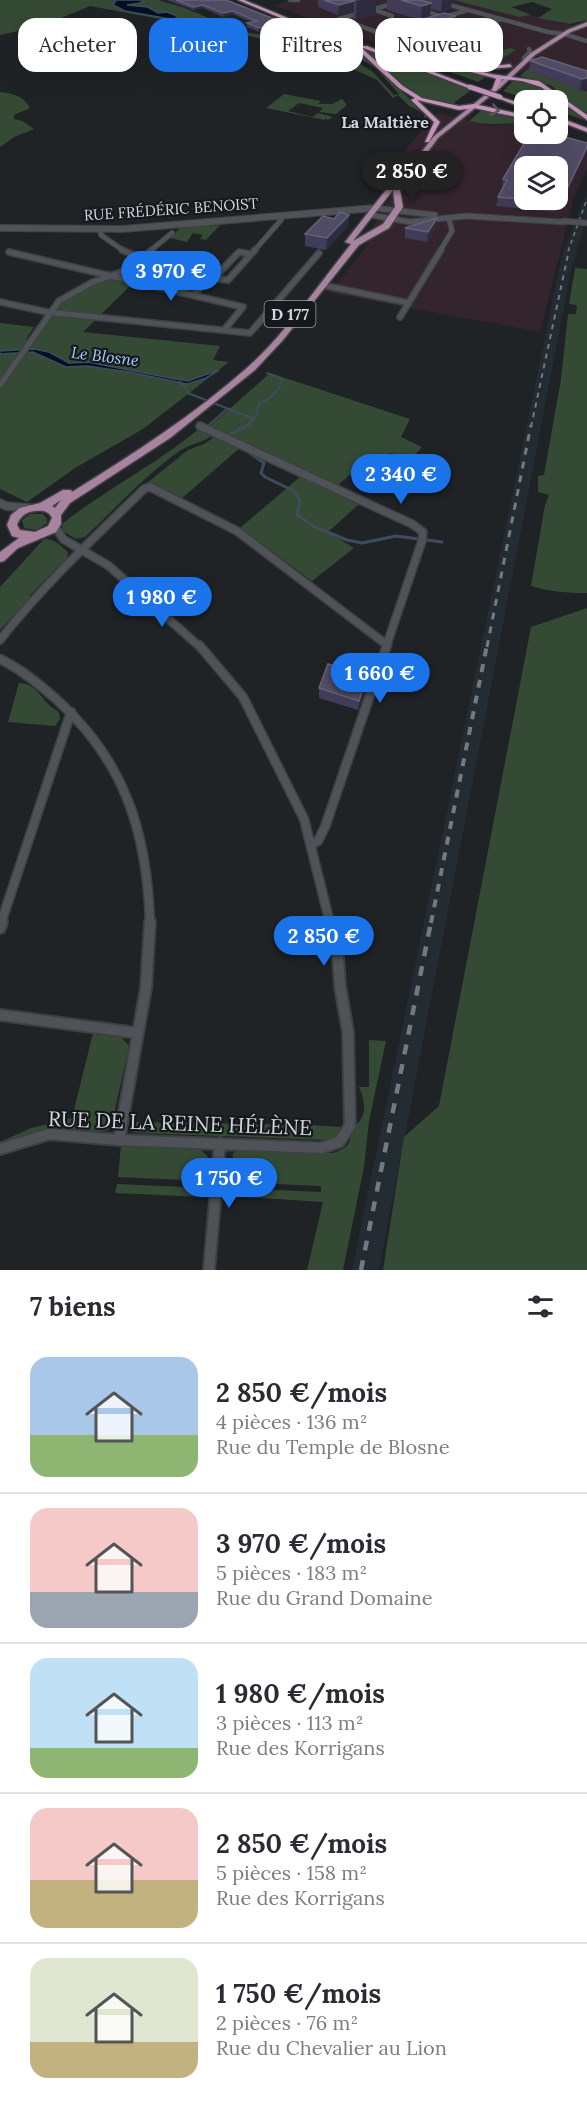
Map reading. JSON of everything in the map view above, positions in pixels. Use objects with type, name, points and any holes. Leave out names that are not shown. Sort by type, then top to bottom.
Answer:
[{"type":"highway","points":[[240,0],[286,18]]},
{"type":"highway","points":[[248,0],[297,18]]},
{"type":"highway","points":[[363,42],[472,85]]},
{"type":"highway","points":[[363,46],[514,102]]},
{"type":"highway","points":[[363,52],[376,62],[437,122],[427,141]]},
{"type":"highway","points":[[503,69],[511,69],[515,76],[536,81],[587,118]]},
{"type":"highway","points":[[475,72],[527,80],[542,86]]},
{"type":"highway","points":[[491,87],[499,79],[496,77]]},
{"type":"highway","points":[[401,87],[420,99],[514,115]]},
{"type":"highway","points":[[502,96],[514,99]]},
{"type":"highway","points":[[568,117],[587,124]]},
{"type":"highway","points":[[568,123],[587,132]]},
{"type":"highway","points":[[568,128],[587,132]]},
{"type":"main road","points":[[496,77],[511,69],[531,51],[558,33],[587,23]]},
{"type":"main road","name":"D 177","points":[[227,384],[272,337],[427,141],[491,87],[498,87],[511,69],[527,59],[531,51],[558,33]]},
{"type":"main road","name":"D 177","points":[[227,384],[268,352],[361,239],[386,226],[399,207],[396,190],[436,137],[491,87]]},
{"type":"main road","name":"RUE FRÉDÉRIC BENOIST","points":[[0,228],[100,229],[344,211],[373,212]]},
{"type":"main road","points":[[0,558],[14,545],[55,526],[56,514],[66,501],[158,442],[227,384]]},
{"type":"main road","points":[[0,547],[13,524],[29,508],[42,507],[190,414]]},
{"type":"main road","points":[[42,507],[56,514]]},
{"type":"main road","points":[[13,524],[21,535],[35,536]]},
{"type":"street","points":[[291,1],[298,0]]},
{"type":"street","points":[[391,0],[408,6]]},
{"type":"street","points":[[343,18],[406,0]]},
{"type":"street","points":[[432,0],[493,18]]},
{"type":"street","points":[[440,0],[558,33]]},
{"type":"street","points":[[373,9],[392,16]]},
{"type":"street","points":[[418,9],[446,18]]},
{"type":"street","points":[[443,17],[465,11]]},
{"type":"street","points":[[503,20],[587,40]]},
{"type":"street","points":[[527,59],[546,64]]},
{"type":"street","points":[[373,212],[394,215],[416,222],[449,216],[466,216],[587,223]]},
{"type":"street","points":[[193,295],[210,278],[228,280],[274,229],[281,220],[280,216]]},
{"type":"street","points":[[400,317],[452,231],[449,216]]},
{"type":"street","points":[[0,385],[59,301],[74,291],[130,269],[180,224]]},
{"type":"street","points":[[170,225],[172,233]]},
{"type":"street","points":[[100,229],[101,235],[126,253],[138,257]]},
{"type":"street","points":[[9,252],[243,307],[224,330]]},
{"type":"street","points":[[215,277],[239,252],[250,254]]},
{"type":"street","points":[[0,302],[50,313],[250,333],[319,253]]},
{"type":"street","points":[[322,285],[409,303]]},
{"type":"street","points":[[55,526],[63,539],[109,566],[152,602],[193,639],[233,683],[243,697],[303,815],[310,830],[312,844],[318,841],[326,826],[423,537],[422,529],[200,426]]},
{"type":"street","points":[[0,640],[22,611],[80,550],[144,489],[153,488],[237,531],[387,645]]},
{"type":"street","points":[[3,504],[29,508]]},
{"type":"street","points":[[3,504],[13,524]]},
{"type":"street","points":[[35,536],[63,539]]},
{"type":"street","points":[[0,659],[27,674],[84,724],[119,778],[134,818],[149,898],[150,940],[146,987],[119,1140]]},
{"type":"street","points":[[0,928],[71,712]]},
{"type":"street","name":"RUE DE LA REINE HÉLÈNE","points":[[0,1149],[49,1134],[119,1140],[321,1148],[338,1144],[345,1138],[350,1126],[348,1039],[340,992],[338,951],[312,844]]},
{"type":"street","points":[[0,1015],[137,1033]]},
{"type":"street","points":[[209,1270],[220,1143]]},
{"type":"shaded area","points":[[294,0],[454,0],[519,17],[531,15],[587,29],[587,95],[503,66],[503,18],[375,18],[375,43],[363,38],[363,18],[308,18],[273,5]]},
{"type":"shaded area","points":[[439,113],[485,125],[514,124],[514,144],[568,144],[568,137],[587,142],[587,169],[575,194],[540,332],[330,293],[368,244],[374,224],[394,191],[381,187],[383,177],[426,125],[425,119]]},
{"type":"shaded area","points":[[587,192],[587,216],[570,275],[379,1270],[352,1270],[562,255]]},
{"type":"green space","points":[[0,0],[158,0],[208,18],[155,18],[90,6],[61,18],[18,18],[18,31],[0,35]]},
{"type":"green space","points":[[217,0],[228,0],[274,18],[261,18]]},
{"type":"green space","points":[[454,0],[587,0],[587,20],[570,24],[538,18],[552,9],[532,2],[511,7],[531,15],[519,17]]},
{"type":"green space","points":[[248,33],[260,35],[260,39],[248,36]]},
{"type":"green space","points":[[510,48],[516,50],[503,58],[503,50]]},
{"type":"green space","points":[[363,50],[375,54],[375,60]]},
{"type":"green space","points":[[363,55],[375,65],[375,67],[363,60]]},
{"type":"green space","points":[[533,65],[531,72],[587,92],[587,115],[568,102],[568,90],[556,90],[552,86],[520,76]]},
{"type":"green space","points":[[363,66],[373,72],[394,95],[399,94],[380,72],[383,72],[430,117],[424,118],[424,113],[409,106],[398,95],[393,98],[377,80],[360,72],[363,72]]},
{"type":"green space","points":[[387,72],[423,72],[471,90],[451,105],[420,97],[403,87]]},
{"type":"green space","points":[[450,72],[472,72],[487,76],[478,82]]},
{"type":"green space","points":[[514,80],[527,81],[544,90],[514,90],[514,95],[503,91]]},
{"type":"green space","points":[[0,92],[25,101],[30,108],[14,115],[14,119],[34,129],[14,137],[0,147]]},
{"type":"green space","points":[[284,94],[321,101],[318,104],[332,104],[342,99],[347,105],[336,114],[319,112],[323,108],[299,103],[288,111],[312,117],[318,113],[333,117],[328,120],[325,118],[325,120],[266,108]]},
{"type":"green space","points":[[568,107],[587,121],[568,114]]},
{"type":"green space","points":[[483,109],[514,116],[514,124],[485,124],[469,121]]},
{"type":"green space","points":[[220,225],[206,240],[200,239],[203,235],[193,233],[187,242],[170,238],[181,227]]},
{"type":"green space","points":[[151,254],[162,256],[136,281],[124,276]]},
{"type":"green space","points":[[575,268],[587,269],[587,593],[559,592],[531,586],[545,505],[549,495],[538,492],[538,476],[544,475],[561,379],[568,314],[576,314],[577,305],[569,304]]},
{"type":"green space","points":[[108,279],[131,285],[83,332],[220,346],[213,360],[229,362],[143,429],[75,468],[27,502],[0,489],[0,323],[34,327],[26,339],[31,340],[59,301],[74,291]]},
{"type":"green space","points":[[270,373],[410,419],[401,437],[422,447],[412,458],[391,453],[382,464],[395,470],[388,479],[359,467],[338,485],[209,427]]},
{"type":"green space","points":[[200,428],[214,434],[168,459],[143,480],[85,537],[76,539],[63,531],[62,524],[79,511]]},
{"type":"green space","points":[[217,435],[242,446],[181,499],[147,483],[188,450],[204,444]]},
{"type":"green space","points":[[301,476],[359,504],[328,532],[354,548],[312,581],[240,528]]},
{"type":"green space","points":[[30,514],[43,514],[47,523],[37,530],[24,528],[22,520]]},
{"type":"green space","points":[[44,539],[52,540],[60,545],[68,552],[67,558],[30,595],[29,599],[0,630],[0,587]]},
{"type":"green space","points":[[587,608],[587,1270],[383,1270],[404,1137],[439,1106],[531,627]]},
{"type":"green space","points":[[19,683],[32,687],[59,712],[60,719],[55,726],[8,722]]},
{"type":"green space","points":[[93,1033],[122,1038],[129,1046],[111,1128],[106,1131],[49,1130],[0,1144],[31,1128],[72,1118]]},
{"type":"green space","points":[[369,1040],[386,1041],[369,1121],[364,1167],[343,1270],[307,1270],[323,1202],[229,1196],[230,1188],[321,1192],[321,1186],[231,1182],[233,1153],[242,1150],[333,1153],[345,1148],[364,1111],[359,1087],[369,1087]]},
{"type":"green space","points":[[130,1122],[340,1127],[337,1136],[327,1140],[138,1133],[132,1132]]},
{"type":"green space","points":[[121,1145],[201,1150],[208,1157],[205,1181],[118,1177]]},
{"type":"green space","points":[[117,1184],[205,1188],[204,1197],[115,1193]]},
{"type":"water","points":[[116,0],[144,0],[127,5],[148,7],[158,13],[167,12],[177,16],[176,18],[164,18],[125,11],[113,5]]},
{"type":"water","points":[[34,349],[49,352],[69,363],[88,362],[188,381],[219,370],[206,378],[187,384],[87,366],[66,367],[33,352],[0,354],[0,351]]},
{"type":"building","points":[[176,0],[226,0],[272,18],[260,18],[259,28],[248,23],[257,21],[233,11],[223,13],[203,5],[194,7]]},
{"type":"building","points":[[324,0],[354,0],[354,1],[339,5]]},
{"type":"building","points":[[401,0],[420,0],[431,3],[422,6]]},
{"type":"building","points":[[444,13],[456,16],[448,18],[427,18]]},
{"type":"building","points":[[542,57],[587,71],[587,78],[582,79],[531,61]]},
{"type":"building","points":[[568,138],[587,143],[568,187],[568,156],[517,156],[524,144],[568,144]]},
{"type":"building","points":[[514,160],[514,199],[498,197],[507,180],[503,179]]},
{"type":"building","points":[[340,212],[349,215],[327,238],[305,234],[323,216],[334,219]]},
{"type":"building","points":[[437,218],[428,232],[405,228]]},
{"type":"building","points":[[328,664],[368,674],[359,701],[319,688]]},
{"type":"waterway","name":"Le Blosne","points":[[253,419],[259,404],[274,394],[281,384],[282,379],[267,373]]},
{"type":"waterway","name":"Le Blosne","points":[[180,382],[186,387],[188,393],[253,419]]},
{"type":"waterway","name":"Le Blosne","points":[[209,425],[227,409]]},
{"type":"waterway","name":"Le Blosne","points":[[248,425],[253,419]]},
{"type":"waterway","name":"Le Blosne","points":[[229,435],[248,425]]},
{"type":"waterway","name":"Le Blosne","points":[[244,449],[264,463],[261,473],[265,477],[294,491],[300,501],[297,515],[315,527],[347,540],[362,543],[396,536],[442,542]]},
{"type":"railway","points":[[568,251],[587,199]]},
{"type":"railway","points":[[531,427],[569,250]]},
{"type":"railway","points":[[487,647],[531,425]]},
{"type":"railway","points":[[431,923],[487,645]]},
{"type":"railway","points":[[361,1270],[431,922]]},
{"type":"district","name":"La Maltière","points":[[385,122]]}]
